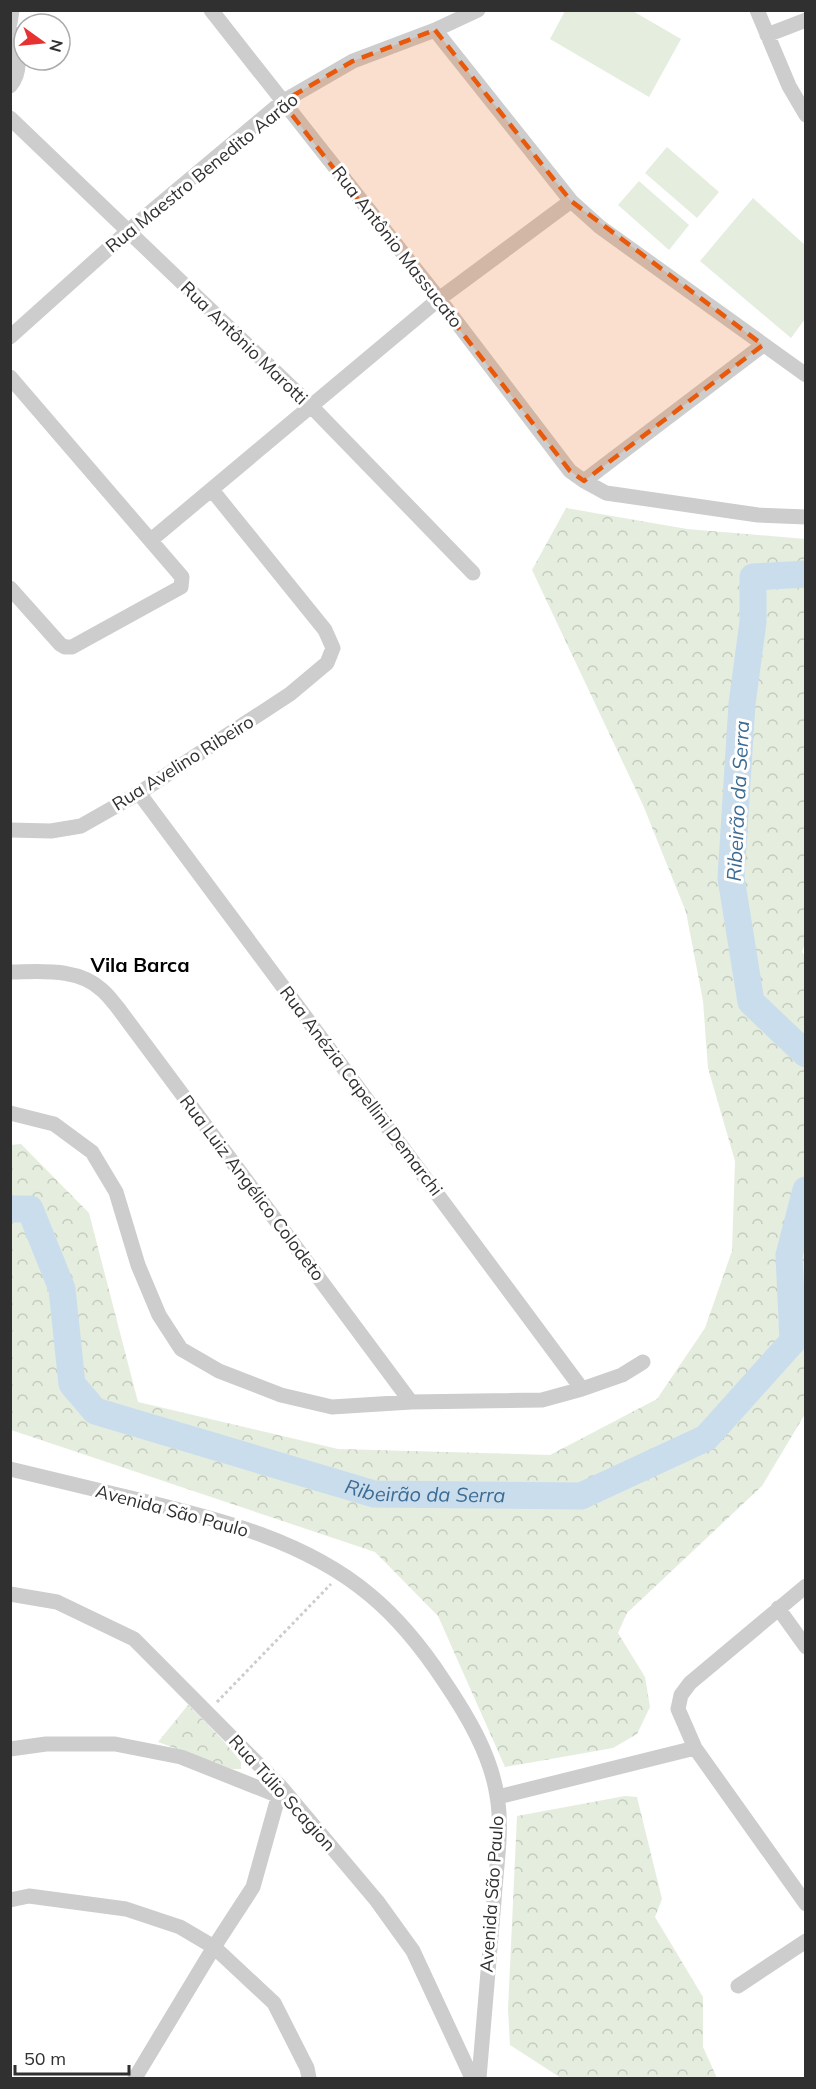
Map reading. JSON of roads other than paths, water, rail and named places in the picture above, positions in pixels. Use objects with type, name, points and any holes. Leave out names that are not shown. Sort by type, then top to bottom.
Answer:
[{"type":"street","points":[[10,23],[12,10]]},
{"type":"street","name":"Rua Antônio Massucato","points":[[211,10],[439,299],[570,471],[584,482]]},
{"type":"street","name":"Rua Maestro Benedito Aarão","points":[[10,337],[127,232],[282,102],[353,61],[435,30],[478,10]]},
{"type":"street","points":[[757,10],[789,86],[806,116]]},
{"type":"street","points":[[767,35],[806,20]]},
{"type":"street","points":[[10,30],[19,60],[14,83],[10,86]]},
{"type":"street","points":[[435,30],[571,201],[600,227],[806,375]]},
{"type":"street","name":"Rua Antônio Marotti","points":[[10,118],[311,406],[473,573]]},
{"type":"street","points":[[151,540],[439,299],[571,201]]},
{"type":"street","points":[[763,345],[584,482],[606,493],[758,515],[806,517]]},
{"type":"street","points":[[10,377],[182,577],[181,587],[72,647],[60,644],[10,588]]},
{"type":"street","name":"Rua Avelino Ribeiro","points":[[10,830],[51,831],[81,826],[139,793],[290,694],[327,663],[333,648],[325,630],[212,490]]},
{"type":"street","name":"Rua Anézia Capellini Demarchi","points":[[139,793],[582,1389]]},
{"type":"street","name":"Rua Luiz Angélico Colodeto","points":[[10,972],[64,972],[101,988],[411,1402]]},
{"type":"street","points":[[10,1113],[54,1124],[92,1152],[116,1192],[138,1265],[159,1315],[181,1349],[229,1375],[281,1395],[332,1407],[411,1402],[542,1400],[622,1375],[644,1362]]},
{"type":"street","name":"Avenida São Paulo","points":[[10,1469],[206,1516],[314,1558],[369,1593],[409,1634],[432,1662],[460,1703],[474,1729],[498,1797],[499,1839],[478,2079]]},
{"type":"street","points":[[806,1586],[690,1683],[681,1695],[678,1708],[695,1748],[806,1904]]},
{"type":"street","name":"Rua Túlio Scagion","points":[[10,1594],[57,1602],[134,1639],[207,1712],[377,1901],[412,1951],[472,2079]]},
{"type":"street","points":[[778,1608],[806,1647]]},
{"type":"street","points":[[10,1749],[46,1744],[115,1744],[181,1757],[280,1791],[253,1887],[214,1947],[135,2079]]},
{"type":"street","points":[[498,1797],[695,1748]]},
{"type":"street","points":[[10,1900],[29,1896],[126,1909],[180,1927],[214,1947],[273,2002],[307,2068],[309,2079]]},
{"type":"street","points":[[738,1986],[806,1941]]},
{"type":"waterway","name":"Ribeirão da Serra","points":[[806,574],[753,577],[753,622],[742,704],[731,878],[751,1002],[806,1054]]},
{"type":"waterway","name":"Ribeirão da Serra","points":[[10,1209],[30,1209],[62,1289],[72,1384],[95,1411],[374,1494],[581,1496],[706,1438],[793,1341],[789,1255],[806,1190]]},
{"type":"district","name":"Vila Barca","points":[[140,965]]}]
